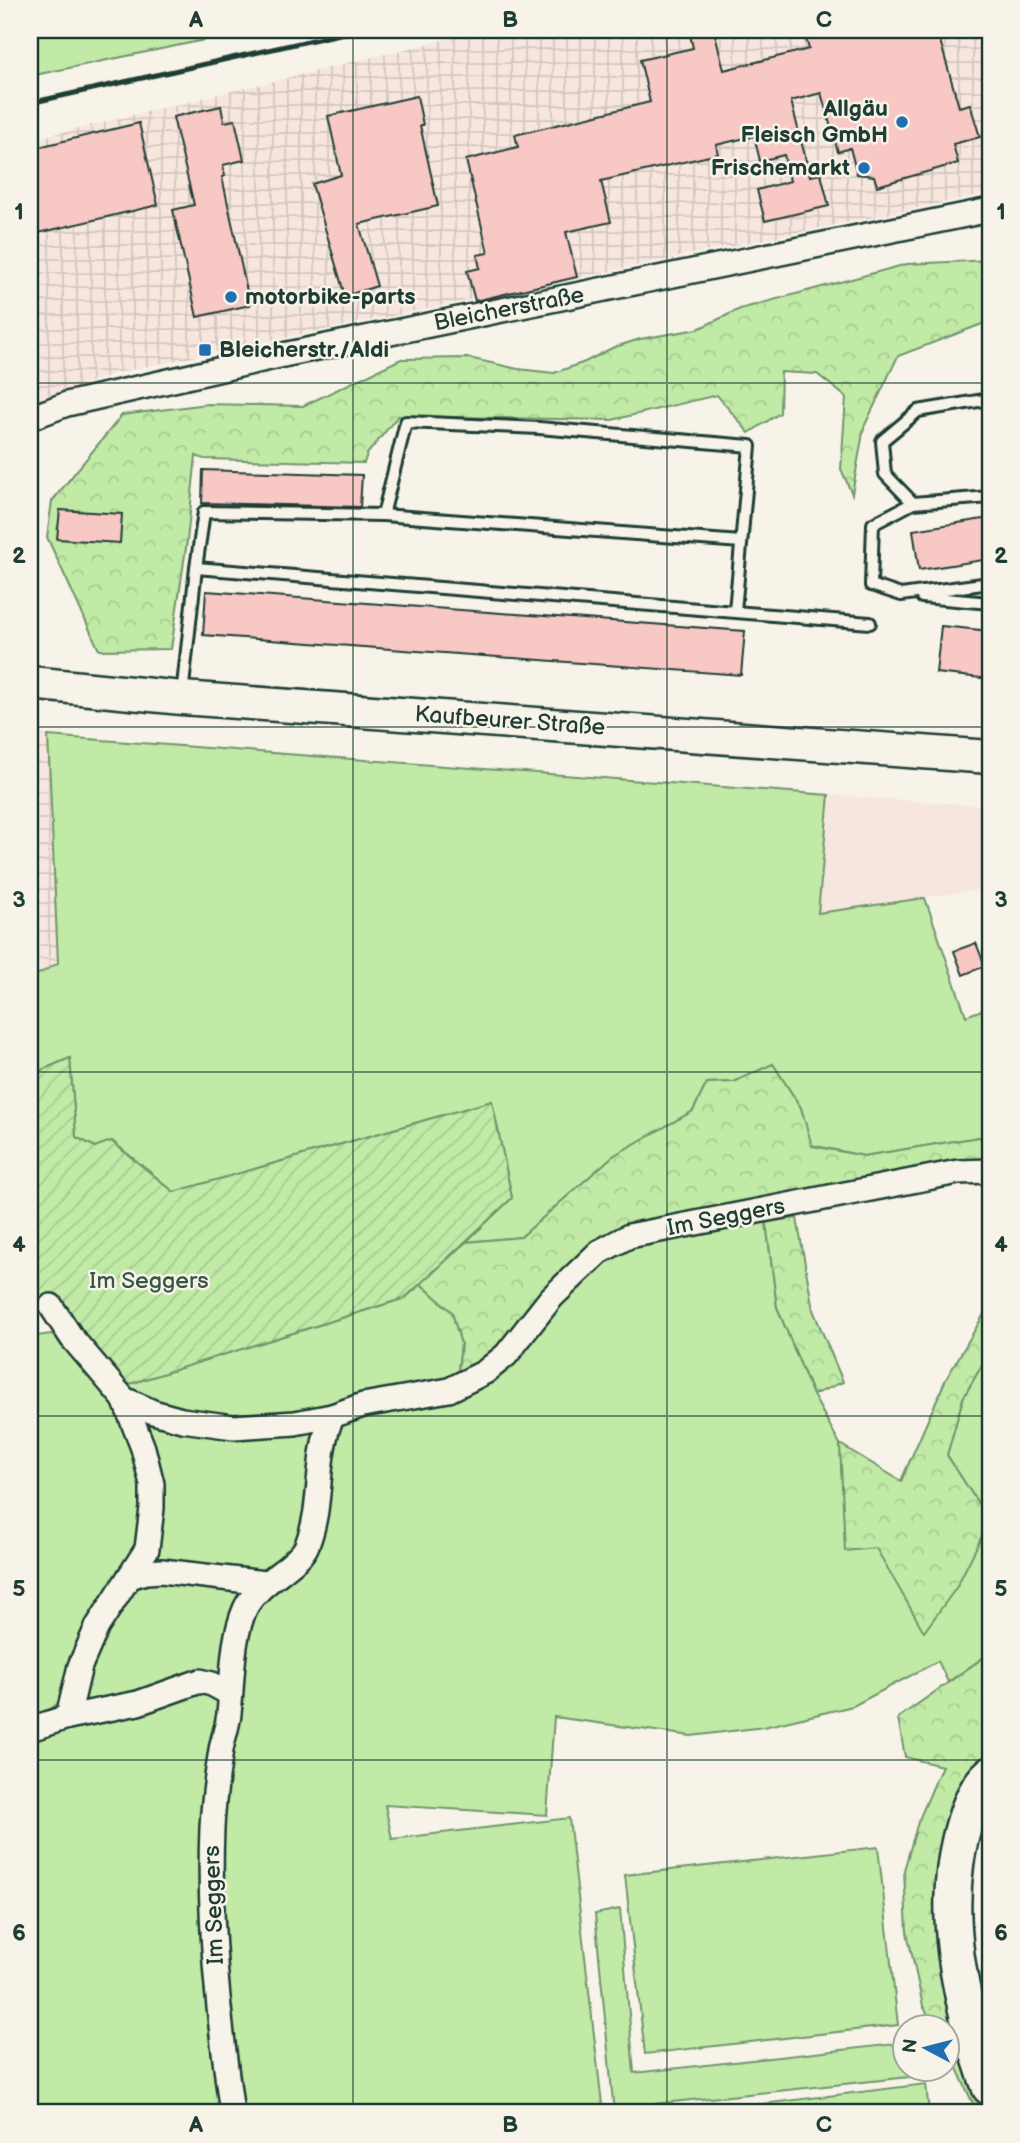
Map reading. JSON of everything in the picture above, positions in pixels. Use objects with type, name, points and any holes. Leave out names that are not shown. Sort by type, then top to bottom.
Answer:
[{"type":"main road","name":"Kaufbeurer Straße","points":[[30,683],[182,698],[990,757]]},
{"type":"main road","name":"Kaufbeurer Straße","points":[[30,702],[990,776]]},
{"type":"main road","points":[[990,1775],[983,1781],[969,1809],[959,1841],[952,1908],[956,1953],[977,2050],[990,2087]]},
{"type":"main road","points":[[959,1841],[969,1830],[990,1825]]},
{"type":"street","name":"Bleicherstraße","points":[[30,418],[66,404],[288,354],[990,209]]},
{"type":"street","name":"Im Seggers","points":[[232,2113],[213,1938],[212,1827],[221,1748],[229,1715],[237,1638],[246,1608],[265,1583],[306,1549],[313,1526],[323,1437],[331,1416],[363,1405],[449,1390],[485,1371],[506,1355],[551,1298],[599,1252],[629,1236],[958,1172],[990,1171]]},
{"type":"street","points":[[51,1306],[72,1338],[124,1399],[143,1448],[152,1483],[147,1549],[97,1627],[80,1666],[68,1717]]},
{"type":"street","points":[[124,1399],[153,1412],[182,1420],[234,1427],[295,1423],[331,1416]]},
{"type":"street","points":[[130,1577],[146,1572],[162,1572],[265,1583]]},
{"type":"street","points":[[30,1729],[68,1717],[138,1703],[200,1681],[225,1691],[230,1698]]},
{"type":"lane","points":[[913,503],[886,474],[882,441],[918,411],[990,400]]},
{"type":"lane","points":[[383,514],[406,422],[539,428],[750,446],[735,611]]},
{"type":"lane","points":[[990,497],[913,503],[873,524],[871,585],[901,595],[990,603]]},
{"type":"lane","points":[[182,698],[204,512],[383,514],[741,542]]},
{"type":"lane","points":[[196,568],[870,623]]},
{"type":"lane","points":[[901,595],[990,583]]},
{"type":"shaded area","points":[[484,30],[990,30],[990,193],[115,373],[30,405],[30,140]]},
{"type":"shaded area","points":[[30,734],[48,736],[58,964],[30,979]]},
{"type":"shaded area","points":[[829,795],[990,806],[990,888],[818,913]]},
{"type":"green space","points":[[30,30],[253,30],[30,76]]},
{"type":"green space","points":[[990,260],[990,321],[898,356],[864,427],[852,494],[841,469],[846,397],[817,374],[781,372],[780,413],[749,433],[717,395],[612,420],[398,416],[367,454],[364,463],[204,459],[196,456],[171,649],[99,650],[47,537],[52,501],[122,415],[207,404],[303,406],[401,359],[469,358],[518,369],[554,373],[640,339],[698,329],[740,309],[907,264]]},
{"type":"green space","points":[[48,736],[829,795],[818,913],[925,898],[966,1016],[990,1007],[990,1140],[979,1137],[864,1156],[811,1145],[801,1108],[773,1064],[734,1082],[707,1083],[693,1111],[613,1156],[521,1237],[466,1242],[512,1198],[492,1101],[174,1192],[112,1141],[95,1147],[76,1137],[70,1058],[30,1075],[30,979],[58,963]]},
{"type":"green space","name":"Im Seggers","points":[[70,1058],[76,1137],[95,1147],[111,1141],[174,1192],[492,1101],[512,1198],[405,1298],[123,1386],[50,1306],[30,1293],[30,1075]]},
{"type":"green space","points":[[773,1064],[801,1108],[812,1146],[864,1156],[979,1137],[990,1140],[990,1166],[846,1182],[697,1218],[628,1230],[503,1349],[457,1380],[461,1344],[452,1312],[421,1284],[466,1242],[521,1237],[613,1156],[693,1111],[707,1083],[734,1082]]},
{"type":"green space","points":[[797,1218],[813,1310],[843,1382],[813,1395],[777,1307],[766,1222]]},
{"type":"green space","points":[[766,1222],[777,1307],[813,1395],[840,1444],[846,1550],[876,1548],[981,1508],[947,1455],[963,1398],[990,1351],[990,1653],[948,1682],[938,1661],[853,1706],[764,1727],[691,1736],[554,1717],[547,1815],[385,1805],[392,1839],[569,1818],[603,2113],[240,2113],[221,1938],[220,1827],[230,1749],[242,1708],[242,1639],[253,1611],[296,1571],[338,1422],[449,1396],[609,1258],[634,1245]]},
{"type":"green space","points":[[421,1284],[452,1312],[461,1344],[457,1380],[329,1411],[236,1421],[156,1406],[123,1386],[405,1298]]},
{"type":"green space","points":[[990,1304],[990,1351],[963,1398],[947,1455],[981,1508],[987,1526],[956,1588],[924,1632],[876,1548],[845,1551],[840,1444],[901,1481],[945,1381]]},
{"type":"green space","points":[[51,1334],[69,1345],[116,1405],[144,1484],[140,1547],[57,1704],[30,1722],[30,1337]]},
{"type":"green space","points":[[137,1419],[311,1426],[316,1433],[299,1546],[265,1572],[147,1563]]},
{"type":"green space","points":[[154,1580],[243,1586],[227,1671],[220,1677],[138,1698],[83,1705],[79,1690],[121,1602],[139,1586]]},
{"type":"green space","points":[[990,1653],[990,1776],[973,1772],[966,2057],[990,2113],[977,2113],[960,2075],[960,2014],[928,2014],[923,2006],[907,1932],[904,1870],[918,1822],[942,1766],[905,1757],[898,1718]]},
{"type":"green space","points":[[195,1689],[218,1698],[222,1706],[214,1746],[224,2113],[30,2113],[30,1738]]},
{"type":"green space","points":[[878,1847],[897,2014],[890,2014],[890,2026],[645,2054],[625,1875]]},
{"type":"green space","points":[[620,1909],[634,2073],[890,2045],[890,2079],[644,2105],[644,2113],[614,2113],[595,1914]]},
{"type":"green space","points":[[926,2084],[929,2113],[688,2113]]},
{"type":"building","points":[[689,30],[714,30],[724,70],[809,49],[805,36],[828,30],[937,30],[959,107],[970,104],[980,137],[953,144],[958,163],[877,186],[874,176],[857,174],[850,148],[838,152],[821,93],[791,101],[810,176],[821,174],[829,206],[765,221],[757,190],[790,181],[784,155],[760,161],[754,136],[716,145],[718,154],[601,181],[611,222],[566,232],[577,277],[475,301],[467,271],[480,268],[477,255],[488,253],[466,160],[518,147],[515,135],[650,102],[640,60],[693,48]]},
{"type":"building","points":[[417,96],[423,125],[420,125],[438,206],[359,224],[377,286],[345,296],[312,184],[341,175],[328,116]]},
{"type":"building","points":[[221,106],[224,122],[235,120],[244,160],[223,165],[225,176],[222,177],[250,305],[197,317],[173,210],[194,205],[173,117]]},
{"type":"building","points":[[139,123],[158,205],[30,235],[30,149]]},
{"type":"building","points":[[203,470],[362,475],[360,507],[202,503]]},
{"type":"building","points":[[60,510],[122,514],[120,543],[57,539]]},
{"type":"building","points":[[990,518],[990,559],[919,570],[913,530]]},
{"type":"building","points":[[206,591],[745,631],[741,675],[203,635]]},
{"type":"building","points":[[941,626],[990,631],[990,679],[936,673]]},
{"type":"building","points":[[976,943],[985,966],[963,975],[954,951]]},
{"type":"railway","points":[[30,103],[358,30]]},
{"type":"place","name":"Allgäu Fleisch GmbH","points":[[902,122]]},
{"type":"place","name":"Frischemarkt","points":[[864,168]]},
{"type":"place","name":"motorbike-parts","points":[[231,297]]},
{"type":"place","name":"Bleicherstr./Aldi","points":[[205,350]]}]
